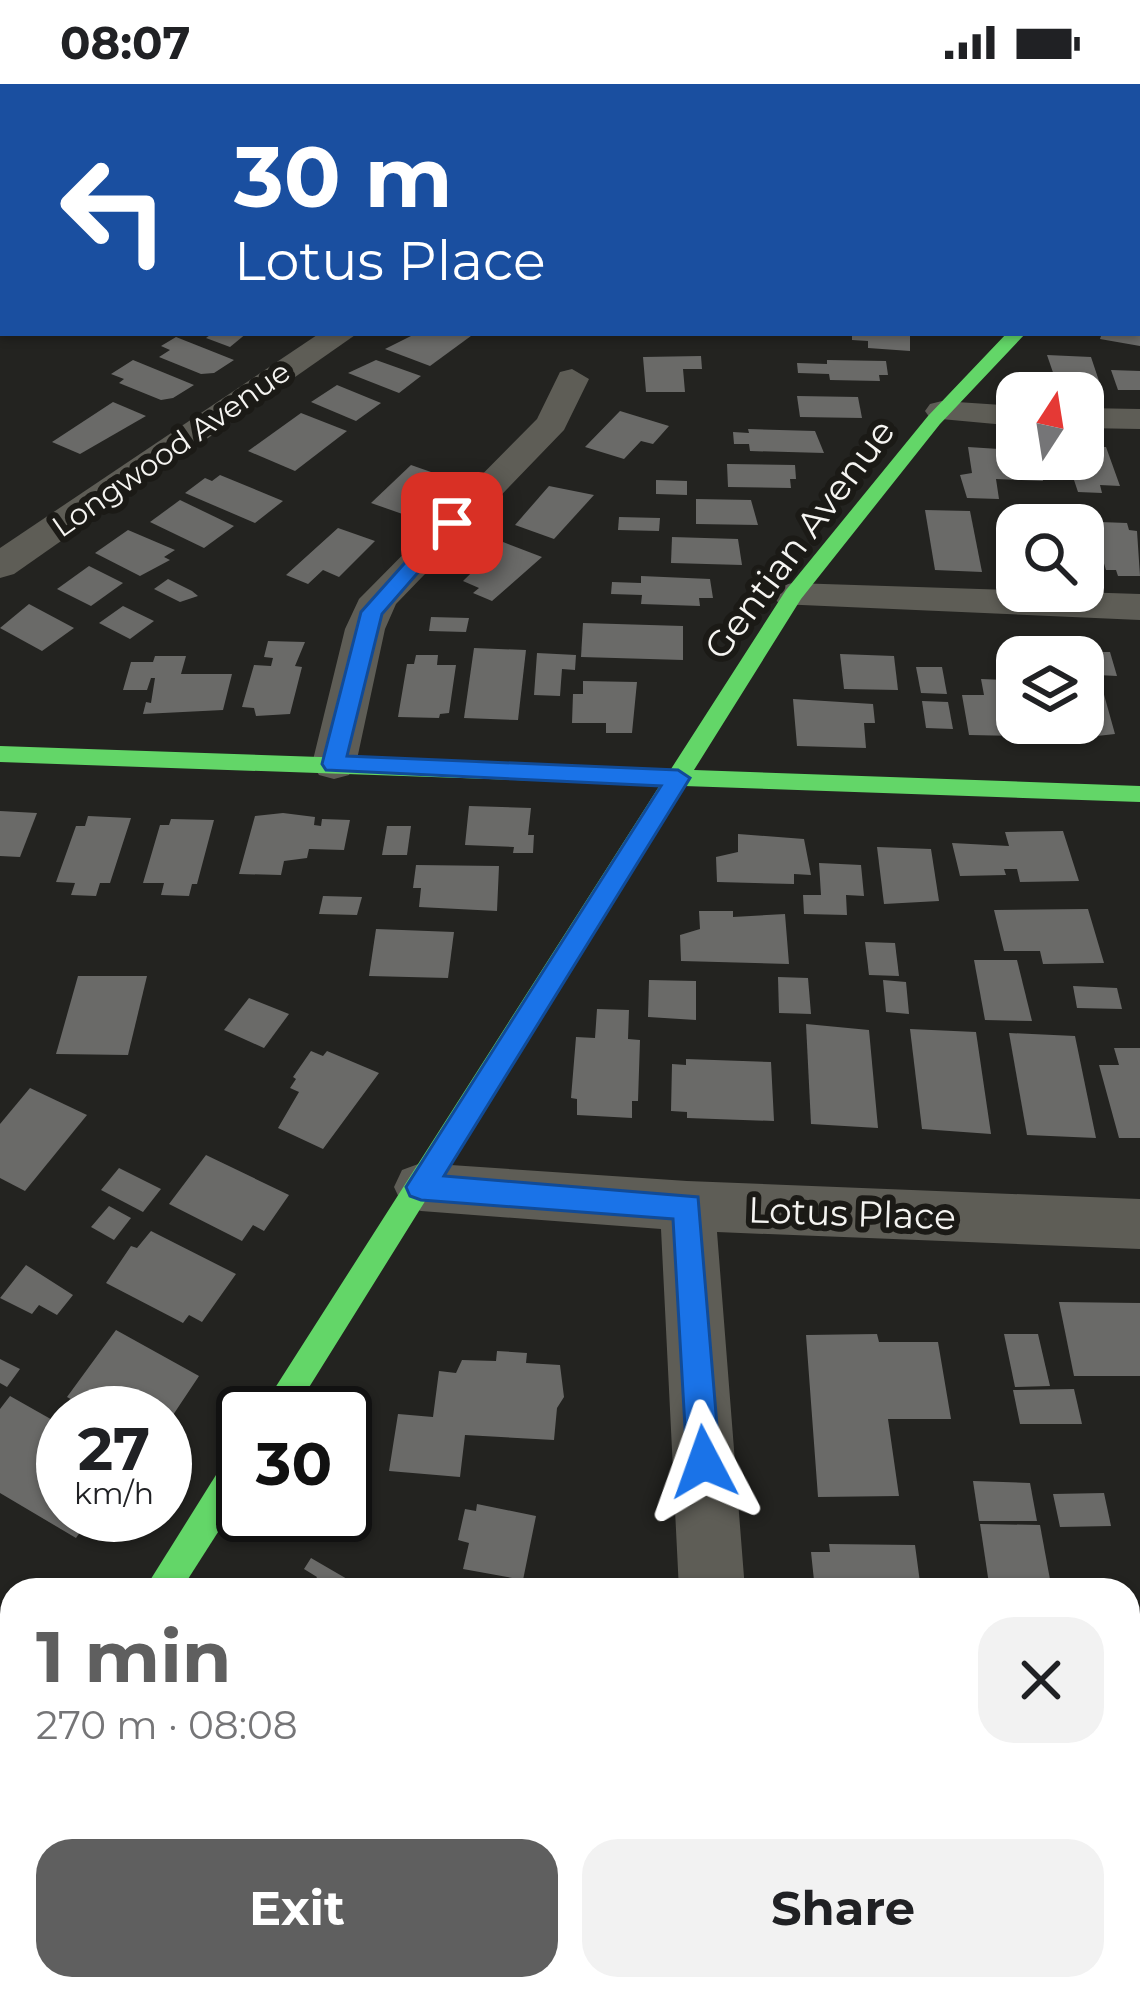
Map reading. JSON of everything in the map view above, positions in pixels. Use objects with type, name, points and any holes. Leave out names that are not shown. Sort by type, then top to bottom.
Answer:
[{"type":"street","name":"Longwood Avenue","points":[[0,566],[338,336]]},
{"type":"street","name":"Gentian Avenue","points":[[292,1386],[794,595],[943,411],[1014,336]]},
{"type":"street","points":[[334,764],[365,629],[379,599],[552,423],[572,379]]},
{"type":"street","points":[[943,411],[996,415]]},
{"type":"street","points":[[1104,418],[1140,419]]},
{"type":"street","points":[[794,595],[1140,608]]},
{"type":"street","points":[[0,754],[1139,796]]},
{"type":"street","name":"Lotus Place","points":[[421,1187],[688,1206],[1140,1224]]},
{"type":"street","points":[[688,1206],[711,1578]]},
{"type":"street","points":[[169,1578],[216,1505]]},
{"type":"building","points":[[209,336],[243,336],[230,347]]},
{"type":"building","points":[[411,336],[471,336],[430,366],[385,349]]},
{"type":"building","points":[[852,336],[910,336],[910,351],[868,348],[868,341],[852,340]]},
{"type":"building","points":[[1140,336],[1140,346],[1100,339]]},
{"type":"building","points":[[176,337],[234,360],[214,373],[201,374],[159,357],[170,350],[161,346]]},
{"type":"building","points":[[1047,355],[1091,357],[1096,372],[1053,372]]},
{"type":"building","points":[[701,356],[702,369],[683,369],[685,392],[646,392],[643,357]]},
{"type":"building","points":[[133,360],[194,385],[161,400],[119,383],[124,379],[111,374]]},
{"type":"building","points":[[376,360],[421,376],[399,393],[348,373]]},
{"type":"building","points":[[827,360],[886,361],[888,375],[879,375],[880,381],[830,380],[829,374],[798,373],[797,363],[827,364]]},
{"type":"building","points":[[1111,370],[1140,371],[1140,390],[1118,390]]},
{"type":"building","points":[[337,385],[381,403],[356,421],[311,402]]},
{"type":"building","points":[[797,396],[858,397],[862,418],[800,417]]},
{"type":"building","points":[[113,402],[146,416],[80,454],[52,442]]},
{"type":"building","points":[[620,411],[669,426],[653,444],[641,441],[624,459],[585,447]]},
{"type":"building","points":[[301,413],[347,431],[295,471],[248,451]]},
{"type":"building","points":[[748,429],[815,431],[824,453],[750,451],[749,444],[734,444],[733,432],[749,433]]},
{"type":"building","points":[[968,447],[996,449],[999,499],[967,498],[960,475],[972,473]]},
{"type":"building","points":[[1106,447],[1120,486],[1100,485],[1102,493],[1078,492],[1074,480],[1104,480]]},
{"type":"building","points":[[727,464],[795,465],[796,479],[790,479],[791,488],[728,487]]},
{"type":"building","points":[[411,465],[451,479],[411,517],[371,503]]},
{"type":"building","points":[[220,475],[283,501],[255,523],[185,493],[205,478],[212,481]]},
{"type":"building","points":[[656,480],[687,481],[687,495],[656,494]]},
{"type":"building","points":[[549,486],[594,495],[554,539],[515,525]]},
{"type":"building","points":[[696,499],[751,500],[758,525],[696,524]]},
{"type":"building","points":[[180,500],[234,526],[204,548],[150,522]]},
{"type":"building","points":[[925,510],[970,511],[982,572],[935,570]]},
{"type":"building","points":[[619,517],[660,518],[659,531],[618,530]]},
{"type":"building","points":[[1104,522],[1127,523],[1129,530],[1137,531],[1140,576],[1118,576],[1116,570],[1106,570]]},
{"type":"building","points":[[338,528],[375,541],[339,577],[323,570],[308,584],[286,575]]},
{"type":"building","points":[[128,530],[175,550],[164,557],[170,560],[140,576],[95,553]]},
{"type":"building","points":[[672,537],[738,539],[742,565],[671,563]]},
{"type":"building","points":[[503,542],[542,557],[492,601],[473,593],[479,588],[463,581]]},
{"type":"building","points":[[89,566],[123,583],[91,606],[57,589]]},
{"type":"building","points":[[641,576],[710,579],[713,598],[699,598],[700,606],[641,604],[642,595],[611,594],[612,582],[641,583]]},
{"type":"building","points":[[168,579],[198,596],[180,602],[154,589]]},
{"type":"building","points":[[29,604],[74,628],[42,651],[0,628]]},
{"type":"building","points":[[123,606],[154,621],[130,639],[99,623]]},
{"type":"building","points":[[431,617],[469,618],[466,632],[429,631]]},
{"type":"building","points":[[583,623],[683,626],[683,660],[581,657]]},
{"type":"building","points":[[268,641],[305,642],[295,666],[302,667],[290,714],[256,716],[254,708],[242,707],[254,665],[271,666],[273,658],[264,657]]},
{"type":"building","points":[[474,648],[526,650],[518,720],[464,718]]},
{"type":"building","points":[[1104,652],[1110,652],[1117,676],[1104,675]]},
{"type":"building","points":[[537,653],[576,655],[575,670],[562,669],[560,696],[534,695]]},
{"type":"building","points":[[840,654],[894,656],[898,690],[844,689]]},
{"type":"building","points":[[416,655],[438,655],[437,665],[456,665],[449,713],[439,718],[398,717],[407,664],[414,664]]},
{"type":"building","points":[[155,656],[186,656],[181,674],[232,674],[223,710],[143,714],[146,702],[151,703],[155,678],[147,690],[123,690],[131,662],[153,662]]},
{"type":"building","points":[[916,667],[942,667],[947,694],[921,693]]},
{"type":"building","points":[[981,679],[996,680],[996,736],[969,735],[962,695],[984,695]]},
{"type":"building","points":[[583,681],[637,682],[632,733],[606,733],[606,723],[572,723],[573,694],[583,694]]},
{"type":"building","points":[[1104,695],[1115,734],[1104,735]]},
{"type":"building","points":[[793,699],[873,704],[875,723],[864,723],[866,748],[797,746]]},
{"type":"building","points":[[922,701],[948,702],[953,729],[926,728]]},
{"type":"building","points":[[469,806],[531,808],[528,835],[534,835],[533,853],[513,853],[514,847],[465,845]]},
{"type":"building","points":[[0,811],[37,813],[20,857],[0,856]]},
{"type":"building","points":[[88,816],[131,818],[110,883],[100,883],[96,896],[71,895],[75,883],[56,882],[76,826],[85,826]]},
{"type":"building","points":[[255,816],[315,817],[314,825],[321,826],[322,819],[350,820],[344,850],[309,849],[307,858],[284,861],[281,875],[239,874]]},
{"type":"building","points":[[171,819],[214,820],[197,884],[192,884],[189,896],[161,895],[164,883],[143,883],[160,825],[169,825]]},
{"type":"building","points":[[387,826],[411,826],[407,855],[382,855]]},
{"type":"building","points":[[1063,831],[1079,881],[1020,882],[1017,869],[1004,869],[1006,875],[960,876],[952,843],[1009,846],[1005,832]]},
{"type":"building","points":[[738,834],[804,839],[811,875],[794,874],[794,884],[717,882],[716,857],[738,852]]},
{"type":"building","points":[[877,847],[931,849],[939,901],[884,904]]},
{"type":"building","points":[[819,863],[861,865],[864,896],[846,895],[847,915],[804,914],[803,895],[821,895]]},
{"type":"building","points":[[416,865],[499,866],[497,911],[419,907],[421,888],[413,888]]},
{"type":"building","points":[[323,896],[362,897],[357,915],[319,914]]},
{"type":"building","points":[[1088,909],[1104,963],[1043,964],[1040,951],[1004,951],[994,910]]},
{"type":"building","points":[[699,911],[733,911],[733,917],[785,914],[789,964],[681,961],[680,935],[700,929]]},
{"type":"building","points":[[376,929],[454,932],[448,978],[369,976]]},
{"type":"building","points":[[865,942],[895,943],[899,976],[869,975]]},
{"type":"building","points":[[974,960],[1017,960],[1032,1021],[985,1020]]},
{"type":"building","points":[[78,976],[147,976],[128,1055],[56,1054]]},
{"type":"building","points":[[778,977],[808,978],[811,1014],[779,1013]]},
{"type":"building","points":[[649,980],[696,981],[696,1020],[648,1017]]},
{"type":"building","points":[[883,980],[906,982],[909,1014],[886,1012]]},
{"type":"building","points":[[1073,986],[1117,988],[1122,1009],[1077,1008]]},
{"type":"building","points":[[249,998],[289,1014],[264,1048],[224,1030]]},
{"type":"building","points":[[597,1009],[629,1010],[628,1039],[640,1040],[638,1101],[632,1101],[632,1118],[577,1115],[577,1099],[571,1098],[576,1037],[595,1038]]},
{"type":"building","points":[[806,1024],[869,1030],[878,1128],[811,1124]]},
{"type":"building","points":[[910,1029],[976,1032],[991,1134],[922,1129]]},
{"type":"building","points":[[1009,1033],[1075,1036],[1096,1138],[1027,1135]]},
{"type":"building","points":[[1114,1048],[1140,1048],[1140,1138],[1119,1138],[1099,1065],[1119,1065]]},
{"type":"building","points":[[311,1051],[323,1056],[327,1051],[379,1073],[323,1149],[278,1128],[299,1092],[290,1088],[293,1077]]},
{"type":"building","points":[[686,1059],[771,1062],[774,1121],[687,1118],[687,1112],[671,1111],[672,1064],[686,1065]]},
{"type":"building","points":[[30,1088],[87,1115],[25,1191],[0,1178],[0,1124]]},
{"type":"building","points":[[206,1155],[289,1195],[264,1231],[253,1225],[242,1241],[169,1204]]},
{"type":"building","points":[[119,1168],[161,1189],[143,1212],[101,1190]]},
{"type":"building","points":[[109,1206],[131,1218],[114,1240],[91,1227]]},
{"type":"building","points":[[151,1231],[236,1274],[202,1322],[189,1315],[183,1323],[106,1283],[131,1246],[137,1248]]},
{"type":"building","points":[[26,1265],[73,1295],[57,1315],[39,1305],[32,1314],[0,1298]]},
{"type":"building","points":[[1059,1302],[1140,1303],[1140,1376],[1074,1376]]},
{"type":"building","points":[[116,1330],[199,1376],[192,1386],[75,1386]]},
{"type":"building","points":[[877,1334],[879,1342],[938,1342],[951,1419],[888,1419],[899,1496],[818,1497],[806,1335]]},
{"type":"building","points":[[1004,1334],[1038,1334],[1050,1386],[1015,1387]]},
{"type":"building","points":[[497,1351],[527,1353],[526,1363],[560,1365],[564,1397],[557,1408],[554,1440],[465,1435],[460,1477],[389,1471],[398,1414],[433,1417],[439,1371],[456,1373],[462,1360],[496,1361]]},
{"type":"building","points":[[0,1359],[20,1369],[7,1387],[0,1383]]},
{"type":"building","points":[[1074,1389],[1082,1424],[1020,1424],[1013,1390]]},
{"type":"building","points":[[10,1396],[36,1411],[36,1514],[0,1493],[0,1409]]},
{"type":"building","points":[[973,1481],[1030,1483],[1037,1521],[979,1521]]},
{"type":"building","points":[[1104,1493],[1111,1526],[1060,1527],[1053,1494]]},
{"type":"building","points":[[477,1504],[536,1516],[523,1578],[463,1569],[469,1543],[458,1540],[465,1509],[476,1511]]},
{"type":"building","points":[[980,1524],[1040,1525],[1050,1578],[988,1578]]},
{"type":"building","points":[[829,1544],[915,1545],[919,1578],[814,1578],[811,1552],[830,1552]]},
{"type":"building","points":[[311,1558],[345,1578],[316,1578],[304,1569]]},
{"type":"traffic: fast","points":[[292,1386],[793,595],[934,420],[1014,336]]},
{"type":"traffic: fast","points":[[0,754],[1140,794]]},
{"type":"traffic: fast","points":[[169,1578],[216,1505]]},
{"type":"route","points":[[452,523],[372,612],[334,764],[678,778],[421,1187],[688,1206],[704,1462]]}]
